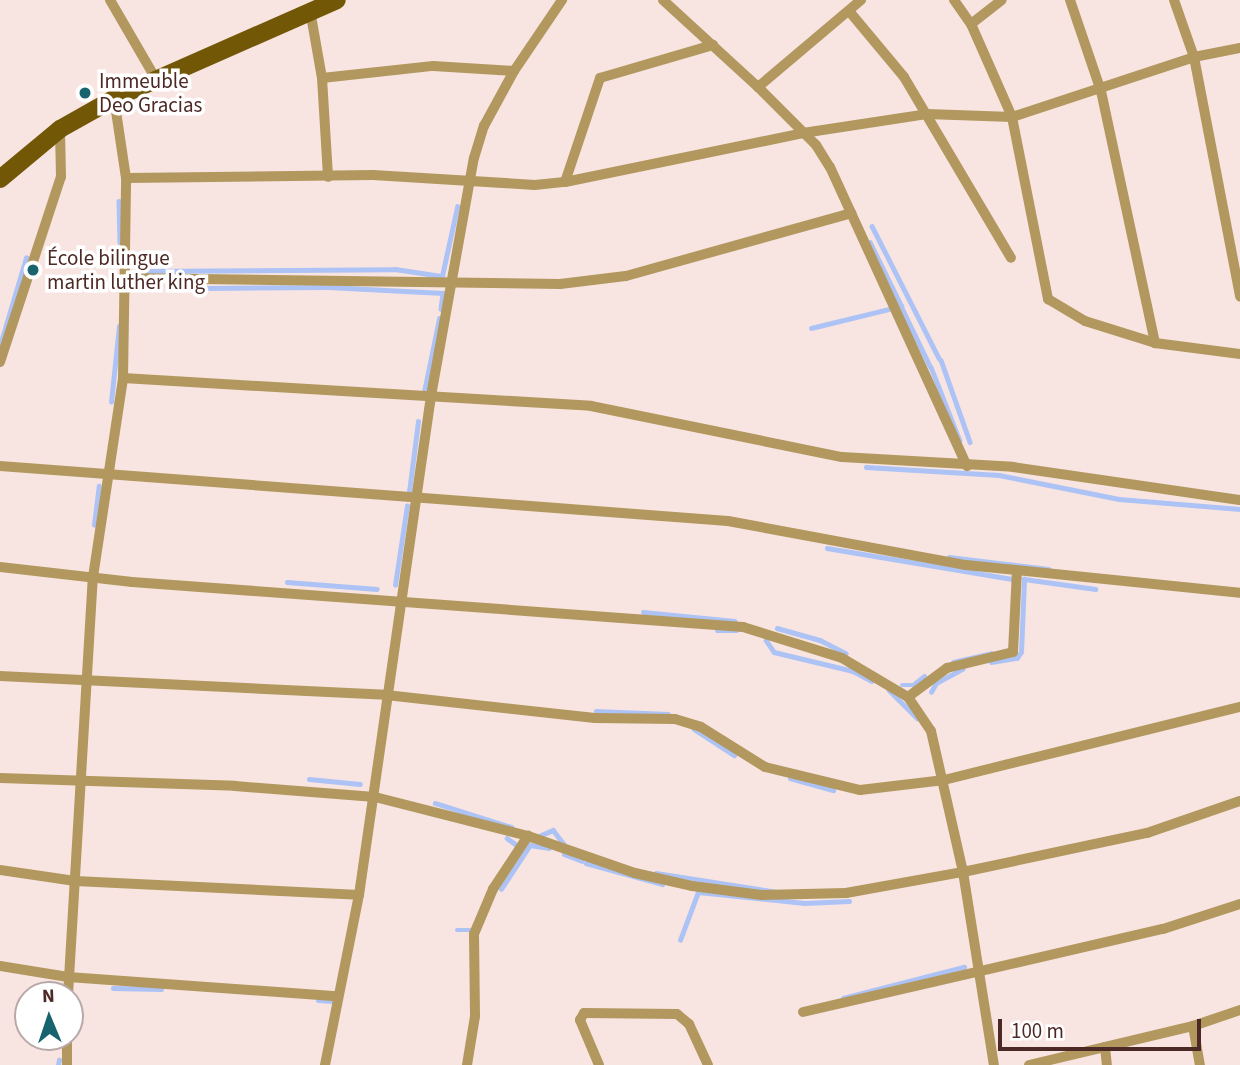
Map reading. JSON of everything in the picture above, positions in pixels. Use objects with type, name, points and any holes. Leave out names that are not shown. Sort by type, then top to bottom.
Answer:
[{"type":"main road","points":[[0,179],[60,129],[114,98],[337,0]]},
{"type":"street","points":[[110,0],[156,79]]},
{"type":"street","points":[[325,1065],[336,996],[359,895],[431,396],[470,181],[484,127],[514,71],[562,0]]},
{"type":"street","points":[[758,87],[861,0]]},
{"type":"street","points":[[954,0],[971,24],[1012,117],[1046,295],[1085,321],[1155,343],[1240,354]]},
{"type":"street","points":[[971,24],[1002,0]]},
{"type":"street","points":[[1070,0],[1101,91],[1155,343]]},
{"type":"street","points":[[1174,0],[1194,57],[1240,297]]},
{"type":"street","points":[[671,2],[803,133],[830,167],[967,466]]},
{"type":"street","points":[[310,10],[322,78],[328,177]]},
{"type":"street","points":[[849,10],[891,60],[927,114],[1011,258]]},
{"type":"street","points":[[565,182],[600,78],[713,45]]},
{"type":"street","points":[[126,178],[386,175],[470,181],[565,182],[803,133],[927,114],[1012,117],[1101,91],[1194,57],[1240,48]]},
{"type":"street","points":[[322,78],[433,66],[514,71]]},
{"type":"street","points":[[68,981],[93,577],[123,377],[127,278],[126,178],[114,98]]},
{"type":"street","points":[[0,362],[61,177],[60,129]]},
{"type":"street","points":[[127,278],[452,281],[521,286],[626,276],[851,213]]},
{"type":"street","points":[[123,377],[591,406],[842,457],[1013,467],[1240,500]]},
{"type":"street","points":[[0,466],[728,522],[1017,570],[1240,593]]},
{"type":"street","points":[[0,567],[93,577],[743,627],[842,658],[908,697],[931,731],[963,872],[994,1065]]},
{"type":"street","points":[[908,697],[947,667],[1013,652],[1017,570]]},
{"type":"street","points":[[0,676],[86,678],[386,695],[571,716],[689,722],[765,766],[838,787],[879,789],[944,780],[1240,707]]},
{"type":"street","points":[[0,778],[82,780],[375,797],[528,836],[635,873],[692,886],[761,895],[846,893],[963,872],[1121,840],[1240,801]]},
{"type":"street","points":[[467,1065],[475,1016],[474,934],[493,889],[528,836]]},
{"type":"street","points":[[0,870],[75,881],[359,895]]},
{"type":"street","points":[[803,1012],[979,974],[1163,929],[1240,904]]},
{"type":"street","points":[[0,966],[68,977],[336,996]]},
{"type":"street","points":[[1029,1065],[1193,1026],[1240,1010]]},
{"type":"street","points":[[599,1065],[580,1020],[584,1013],[677,1014],[689,1024],[708,1065]]},
{"type":"street","points":[[1193,1026],[1200,1065]]},
{"type":"street","points":[[1105,1047],[1107,1065]]},
{"type":"waterway","points":[[119,201],[120,242]]},
{"type":"waterway","points":[[135,271],[395,269],[442,276],[457,207]]},
{"type":"waterway","points":[[872,226],[939,358]]},
{"type":"waterway","points":[[870,242],[900,303]]},
{"type":"waterway","points":[[0,345],[26,258]]},
{"type":"waterway","points":[[207,288],[328,287],[443,293],[441,309]]},
{"type":"waterway","points":[[811,328],[901,306],[930,366]]},
{"type":"waterway","points":[[424,392],[439,319]]},
{"type":"waterway","points":[[111,402],[119,326]]},
{"type":"waterway","points":[[941,360],[970,442]]},
{"type":"waterway","points":[[931,367],[960,441]]},
{"type":"waterway","points":[[409,492],[418,422]]},
{"type":"waterway","points":[[866,467],[999,475],[1119,499],[1240,509]]},
{"type":"waterway","points":[[94,525],[99,486]]},
{"type":"waterway","points":[[395,585],[407,506]]},
{"type":"waterway","points":[[827,548],[1013,579]]},
{"type":"waterway","points":[[949,557],[1048,569]]},
{"type":"waterway","points":[[991,662],[1017,658],[1021,652],[1024,579],[1095,589]]},
{"type":"waterway","points":[[287,582],[377,589]]},
{"type":"waterway","points":[[643,612],[735,621]]},
{"type":"waterway","points":[[777,628],[820,640],[846,653]]},
{"type":"waterway","points":[[717,631],[737,631]]},
{"type":"waterway","points":[[766,640],[774,652],[853,671],[872,681]]},
{"type":"waterway","points":[[953,662],[991,653]]},
{"type":"waterway","points":[[931,692],[936,683],[962,669]]},
{"type":"waterway","points":[[902,685],[913,685],[924,676]]},
{"type":"waterway","points":[[889,690],[917,718]]},
{"type":"waterway","points":[[596,711],[668,714]]},
{"type":"waterway","points":[[694,729],[734,755]]},
{"type":"waterway","points":[[790,778],[833,790]]},
{"type":"waterway","points":[[309,779],[360,784]]},
{"type":"waterway","points":[[435,803],[511,827]]},
{"type":"waterway","points":[[539,836],[553,830],[564,844]]},
{"type":"waterway","points":[[507,838],[518,846]]},
{"type":"waterway","points":[[501,889],[530,845],[549,848]]},
{"type":"waterway","points":[[564,854],[582,861]]},
{"type":"waterway","points":[[586,863],[662,884]]},
{"type":"waterway","points":[[656,873],[778,892]]},
{"type":"waterway","points":[[698,892],[804,903],[849,901]]},
{"type":"waterway","points":[[680,940],[698,892]]},
{"type":"waterway","points":[[457,930],[471,930]]},
{"type":"waterway","points":[[843,998],[964,967]]},
{"type":"waterway","points":[[113,988],[161,989]]},
{"type":"waterway","points":[[318,1000],[333,1001]]},
{"type":"waterway","points":[[58,1065],[59,1060]]},
{"type":"place","name":"Immeuble Deo Gracias","points":[[85,93]]},
{"type":"place","name":"École bilingue martin luther king","points":[[33,270]]}]
